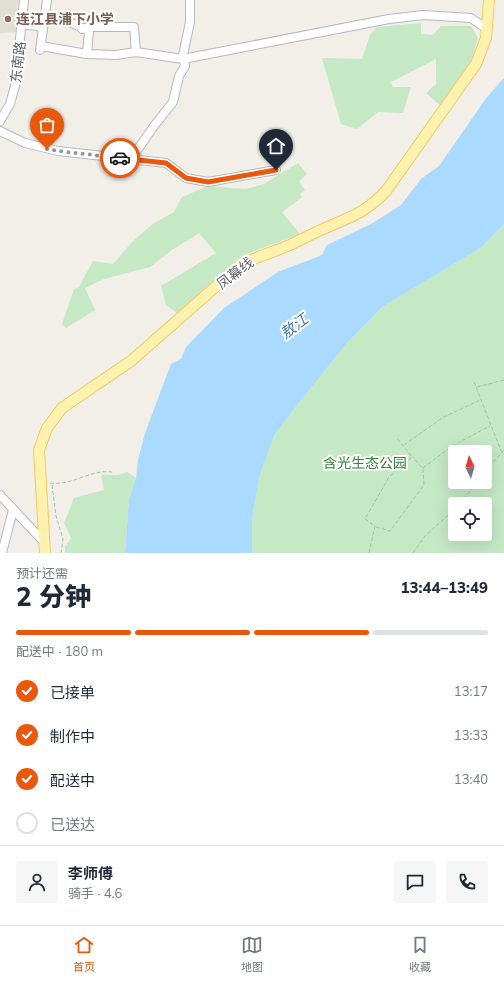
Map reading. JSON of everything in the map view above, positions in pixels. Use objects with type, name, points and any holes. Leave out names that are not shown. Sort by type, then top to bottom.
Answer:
[{"type":"main road","name":"凤幕线","points":[[45,553],[43,541],[39,450],[47,428],[53,419],[62,408],[131,361],[238,267],[251,259],[299,242],[320,230],[361,213],[375,202],[386,191],[472,70],[482,52],[487,29],[489,0]]},
{"type":"street","name":"东南路","points":[[0,121],[10,104],[18,72],[24,0]]},
{"type":"street","points":[[47,0],[41,48],[87,54],[116,55],[136,52],[183,59],[389,19],[423,15],[471,18],[487,29]]},
{"type":"street","points":[[132,159],[154,126],[173,102],[179,76],[185,66],[183,54],[190,22],[190,0]]},
{"type":"street","points":[[45,15],[59,17],[88,31],[87,54]]},
{"type":"street","points":[[22,24],[44,27]]},
{"type":"street","points":[[82,29],[89,27],[134,27],[136,52]]},
{"type":"street","points":[[0,132],[25,143],[58,151],[166,163],[186,178],[208,182],[276,170]]},
{"type":"street","points":[[0,495],[43,541]]},
{"type":"street","points":[[2,553],[13,510]]},
{"type":"path","points":[[477,388],[504,380]]},
{"type":"path","points":[[474,382],[490,426],[502,453],[504,454]]},
{"type":"path","points":[[403,446],[442,418],[480,400]]},
{"type":"path","points":[[423,469],[452,446],[490,426]]},
{"type":"path","points":[[397,438],[423,469],[424,485],[390,531],[375,526],[365,519],[389,477],[412,457]]},
{"type":"path","points":[[492,464],[504,450]]},
{"type":"path","points":[[40,480],[52,484],[73,482],[102,470],[112,472]]},
{"type":"path","points":[[52,484],[56,516],[63,539],[61,553]]},
{"type":"path","points":[[465,497],[472,489]]},
{"type":"path","points":[[413,553],[425,536],[448,515]]},
{"type":"path","points":[[369,553],[375,526]]},
{"type":"shaded area","name":"连江县浦下小学","points":[[0,0],[19,0],[17,7],[16,32],[0,33]]},
{"type":"green space","points":[[421,23],[421,34],[433,35],[441,26],[471,26],[478,38],[471,62],[441,106],[426,93],[436,84],[436,59],[391,82],[393,87],[411,87],[403,113],[378,112],[357,129],[341,124],[322,58],[362,59],[370,35],[377,27]]},
{"type":"green space","points":[[298,163],[307,174],[299,181],[305,190],[300,194],[302,197],[282,212],[300,234],[249,253],[235,261],[177,313],[166,305],[161,286],[216,253],[199,233],[172,250],[150,267],[104,279],[85,288],[95,310],[66,328],[62,324],[74,289],[79,287],[93,261],[113,264],[133,241],[154,223],[174,212],[182,197],[208,186],[246,189],[264,184]]},
{"type":"green space","name":"含光生态公园","points":[[504,224],[504,553],[252,553],[252,519],[259,478],[274,436],[347,343],[382,307],[482,247]]},
{"type":"green space","points":[[127,472],[136,478],[129,499],[125,553],[65,553],[65,547],[71,538],[64,523],[74,498],[104,490],[101,475],[118,475]]},
{"type":"water","name":"敖江","points":[[504,78],[504,224],[482,247],[382,307],[347,343],[294,409],[274,436],[259,478],[252,519],[252,553],[125,553],[129,499],[136,478],[138,460],[145,433],[171,364],[181,359],[186,347],[224,308],[278,272],[322,255],[327,245],[371,224],[401,205],[421,179],[439,166],[487,97]]},
{"type":"way so far","points":[[47,149],[120,158]]},
{"type":"place","name":"连江县浦下小学","points":[[8,19]]},
{"type":"route","points":[[120,158],[166,163],[186,178],[208,182],[276,170]]}]
